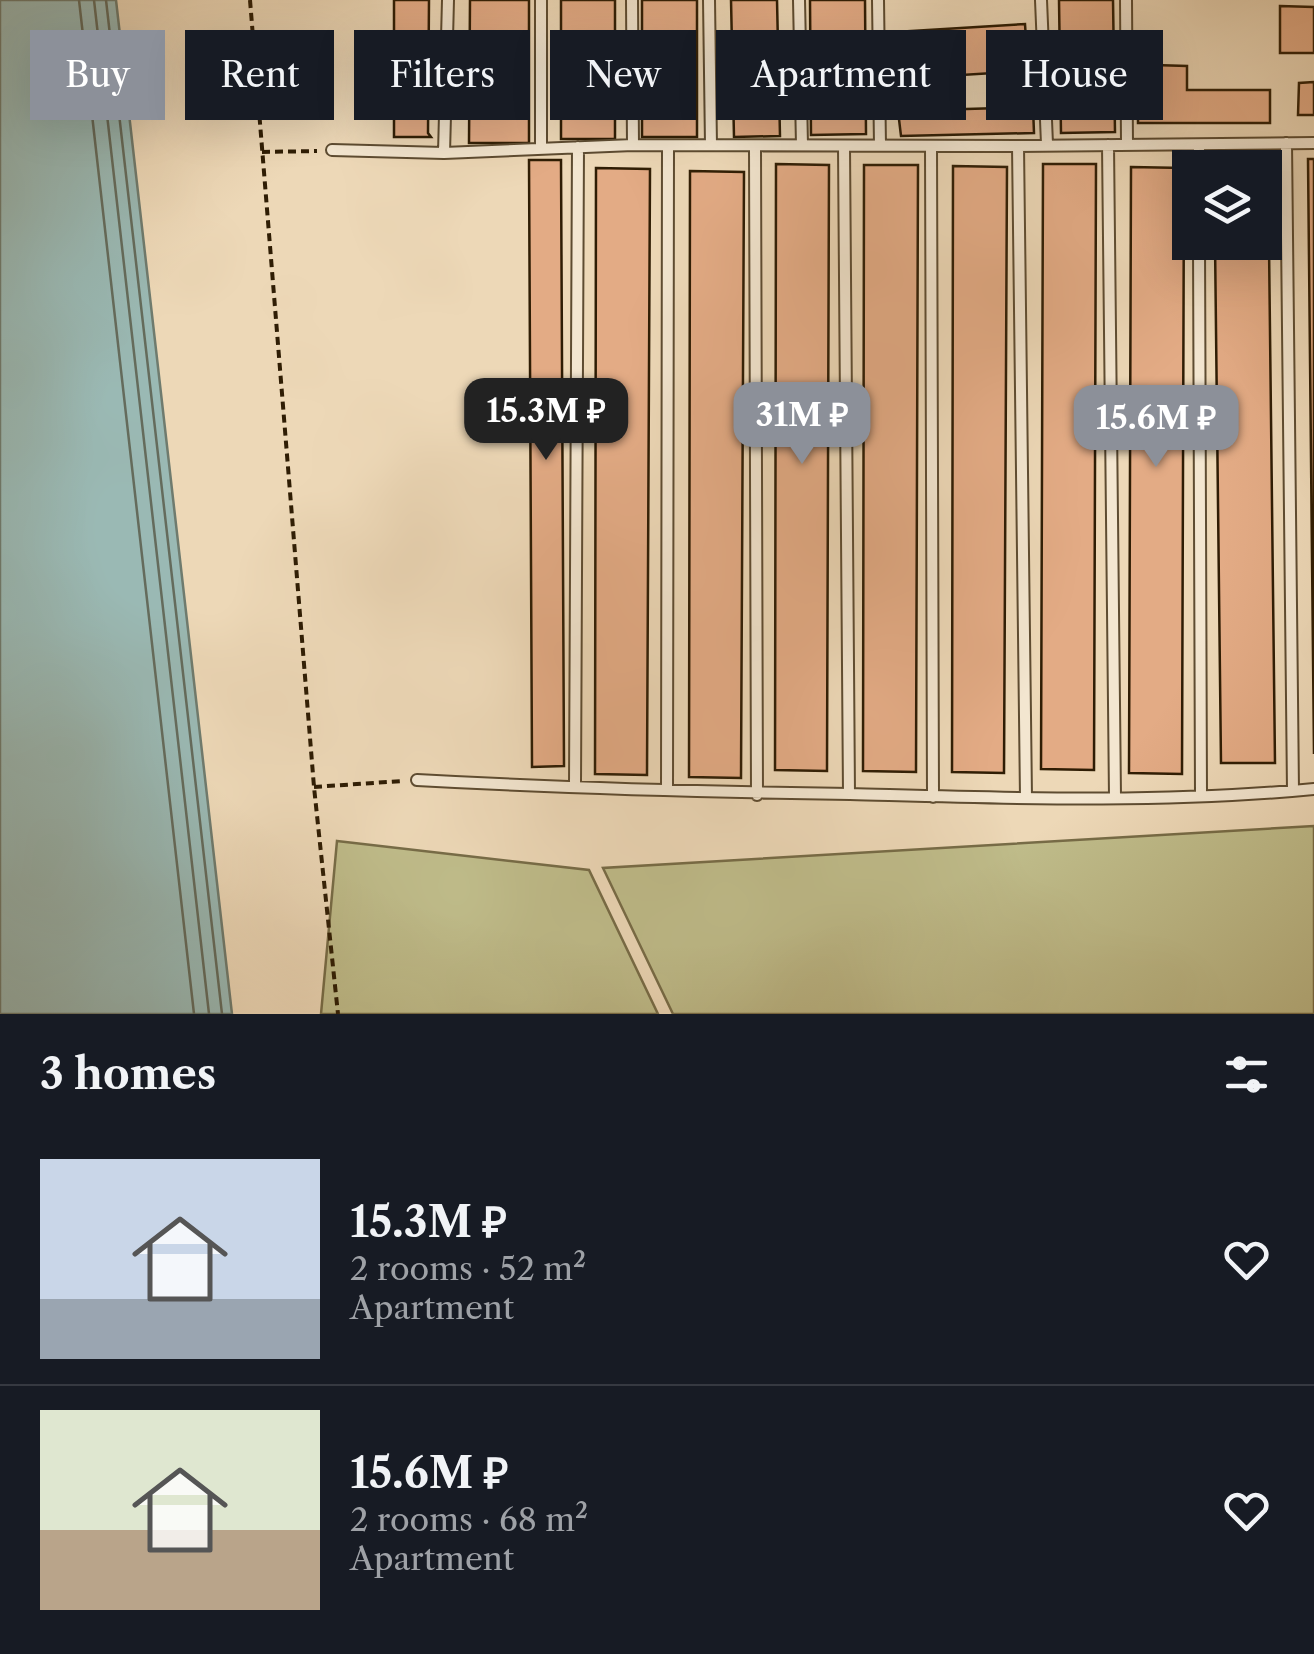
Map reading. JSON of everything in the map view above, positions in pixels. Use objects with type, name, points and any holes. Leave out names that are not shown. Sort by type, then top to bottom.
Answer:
[{"type":"lane","points":[[444,152],[448,0]]},
{"type":"lane","points":[[541,0],[541,148]]},
{"type":"lane","points":[[632,0],[633,145]]},
{"type":"lane","points":[[709,0],[711,146]]},
{"type":"lane","points":[[799,0],[802,146]]},
{"type":"lane","points":[[878,0],[880,145]]},
{"type":"lane","points":[[1041,0],[1047,144]]},
{"type":"lane","points":[[1126,0],[1127,144]]},
{"type":"lane","points":[[1286,143],[1293,791]]},
{"type":"lane","points":[[332,150],[1314,143]]},
{"type":"lane","points":[[1108,144],[1115,798]]},
{"type":"lane","points":[[844,146],[849,794]]},
{"type":"lane","points":[[931,146],[934,798]]},
{"type":"lane","points":[[1018,146],[1026,798]]},
{"type":"lane","points":[[575,786],[578,147]]},
{"type":"lane","points":[[666,790],[668,147]]},
{"type":"lane","points":[[755,147],[758,794]]},
{"type":"lane","points":[[1199,260],[1202,796]]},
{"type":"lane","points":[[417,780],[934,798],[1202,796],[1314,789]]},
{"type":"path","points":[[250,0],[314,787],[338,1014]]},
{"type":"path","points":[[262,152],[332,150]]},
{"type":"path","points":[[314,787],[417,780]]},
{"type":"shaded area","points":[[1314,826],[1314,1014],[673,1014],[603,868]]},
{"type":"shaded area","points":[[337,841],[589,870],[658,1014],[321,1014]]},
{"type":"water","points":[[0,0],[116,0],[119,30],[30,30],[30,120],[130,120],[232,1014],[0,1014]]},
{"type":"building","points":[[394,0],[429,0],[429,30],[394,30]]},
{"type":"building","points":[[470,0],[529,0],[529,30],[470,30]]},
{"type":"building","points":[[561,0],[615,0],[615,30],[561,30]]},
{"type":"building","points":[[642,0],[697,0],[697,137],[642,137],[642,120],[696,120],[696,30],[642,30]]},
{"type":"building","points":[[731,0],[777,0],[778,30],[732,30]]},
{"type":"building","points":[[810,0],[865,0],[865,30],[810,30]]},
{"type":"building","points":[[1059,0],[1113,0],[1113,30],[1059,30]]},
{"type":"building","points":[[1280,6],[1314,7],[1314,53],[1280,53]]},
{"type":"building","points":[[1025,24],[1025,30],[986,30],[986,74],[966,75],[966,30],[928,30]]},
{"type":"building","points":[[1163,65],[1187,66],[1187,90],[1270,90],[1270,123],[1138,123],[1163,120]]},
{"type":"building","points":[[1314,82],[1314,115],[1298,115],[1299,83]]},
{"type":"building","points":[[986,108],[986,120],[1034,120],[1034,133],[901,136],[899,120],[966,120],[966,109]]},
{"type":"building","points":[[394,120],[428,120],[431,137],[394,137]]},
{"type":"building","points":[[469,120],[529,120],[529,143],[469,143]]},
{"type":"building","points":[[561,120],[615,120],[615,139],[561,139]]},
{"type":"building","points":[[734,120],[780,120],[780,136],[734,137]]},
{"type":"building","points":[[811,120],[866,120],[866,134],[811,135]]},
{"type":"building","points":[[1061,120],[1115,120],[1115,132],[1061,133]]},
{"type":"building","points":[[1308,159],[1314,159],[1314,754]]},
{"type":"building","points":[[529,160],[561,160],[564,766],[532,767]]},
{"type":"building","points":[[776,164],[829,165],[827,771],[775,770]]},
{"type":"building","points":[[1043,164],[1096,164],[1094,770],[1041,769]]},
{"type":"building","points":[[864,165],[918,165],[916,772],[863,771]]},
{"type":"building","points":[[953,166],[1007,167],[1004,773],[952,772]]},
{"type":"building","points":[[1131,167],[1172,168],[1172,260],[1184,260],[1182,774],[1129,773]]},
{"type":"building","points":[[596,168],[650,169],[647,775],[595,774]]},
{"type":"building","points":[[690,171],[744,172],[741,778],[689,777]]},
{"type":"building","points":[[1215,260],[1269,260],[1275,763],[1221,763]]}]
